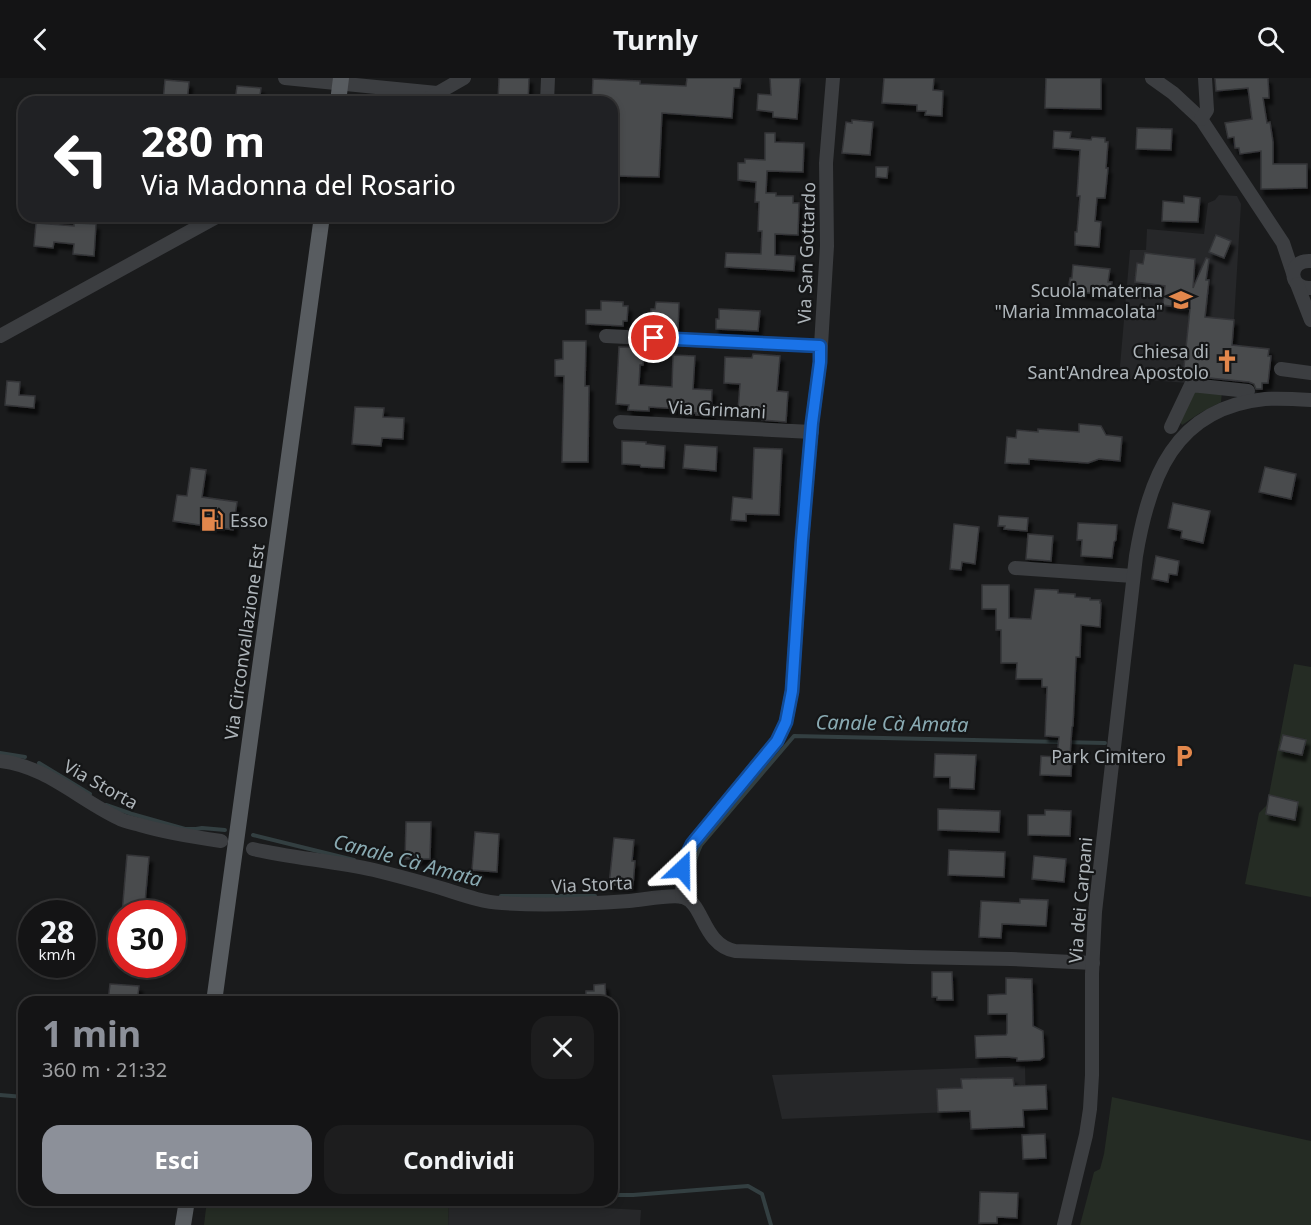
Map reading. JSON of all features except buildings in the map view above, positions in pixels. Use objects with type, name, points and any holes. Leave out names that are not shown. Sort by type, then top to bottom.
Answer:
[{"type":"main road","points":[[339,96],[341,81]]},
{"type":"main road","name":"Via Circonvallazione Est","points":[[215,996],[321,222]]},
{"type":"main road","points":[[183,1225],[186,1206]]},
{"type":"street","points":[[285,78],[341,81],[436,93]]},
{"type":"street","points":[[431,96],[464,78]]},
{"type":"street","points":[[548,78],[548,96]]},
{"type":"street","name":"Via San Gottardo","points":[[682,897],[682,869],[692,844],[772,748],[784,728],[788,715],[792,691],[802,540],[820,362],[827,246],[826,162],[833,78]]},
{"type":"street","points":[[1152,78],[1173,93],[1201,119],[1282,243],[1301,282]]},
{"type":"street","points":[[1201,119],[1207,110],[1205,78]]},
{"type":"street","points":[[0,336],[207,222]]},
{"type":"street","points":[[1282,243],[1293,253],[1309,261]]},
{"type":"street","points":[[1309,261],[1296,266],[1311,320]]},
{"type":"street","points":[[606,336],[820,346]]},
{"type":"street","points":[[1281,369],[1311,373]]},
{"type":"street","points":[[1171,427],[1191,386],[1248,391]]},
{"type":"street","name":"Via dei Carpani","points":[[1064,1225],[1086,1135],[1092,1098],[1095,919],[1133,576],[1139,538],[1153,486],[1173,448],[1185,434],[1211,415],[1236,405],[1268,399],[1311,400]]},
{"type":"street","name":"Via Grimani","points":[[620,422],[812,432]]},
{"type":"street","points":[[1015,568],[1133,576]]},
{"type":"street","name":"Via Storta","points":[[0,760],[16,762],[33,768],[120,819],[167,833],[221,841]]},
{"type":"street","name":"Via Storta","points":[[253,849],[366,868],[491,902],[551,905],[682,897]]},
{"type":"street","points":[[682,897],[690,901],[718,944],[735,951],[1011,958],[1093,963]]},
{"type":"shaded area","name":"Scuola materna \"Maria Immacolata\"","points":[[1219,195],[1237,196],[1241,204],[1234,320],[1189,321],[1184,367],[1190,373],[1189,383],[1119,378],[1130,250],[1146,250],[1147,229],[1204,234],[1208,203]]},
{"type":"shaded area","points":[[1194,388],[1222,391],[1221,402],[1182,425],[1180,422]]},
{"type":"shaded area","points":[[1294,664],[1311,667],[1311,897],[1245,884],[1259,813],[1267,805]]},
{"type":"shaded area","points":[[1025,1066],[1026,1109],[782,1119],[772,1075]]},
{"type":"shaded area","points":[[1112,1097],[1311,1141],[1311,1225],[1080,1225],[1094,1172],[1100,1169],[1104,1154]]},
{"type":"shaded area","points":[[206,1206],[449,1206],[448,1225],[204,1225]]},
{"type":"shaded area","points":[[449,1206],[566,1206],[641,1210],[640,1225],[448,1225]]},
{"type":"waterway","name":"Canale Cà Amata","points":[[695,889],[694,867],[701,845],[794,736],[1105,743]]},
{"type":"waterway","name":"Canale Cà Amata","points":[[0,753],[25,757]]},
{"type":"waterway","name":"Canale Cà Amata","points":[[39,763],[90,794]]},
{"type":"waterway","name":"Canale Cà Amata","points":[[106,805],[185,829],[225,830]]},
{"type":"waterway","name":"Canale Cà Amata","points":[[253,835],[354,860]]},
{"type":"waterway","name":"Canale Cà Amata","points":[[501,896],[595,896]]},
{"type":"waterway","points":[[0,1095],[18,1096]]},
{"type":"waterway","points":[[618,1195],[748,1186],[762,1194],[771,1225]]},
{"type":"place","name":"Scuola materna \"Maria Immacolata\"","points":[[1181,300]]},
{"type":"place","name":"Chiesa di Sant'Andrea Apostolo","points":[[1227,361]]},
{"type":"place","name":"Esso","points":[[212,520]]},
{"type":"place","name":"Park Cimitero","points":[[1184,756]]},
{"type":"route","points":[[654,338],[820,346],[802,540],[792,691],[788,715],[784,728],[772,748],[692,844],[682,869]]}]
